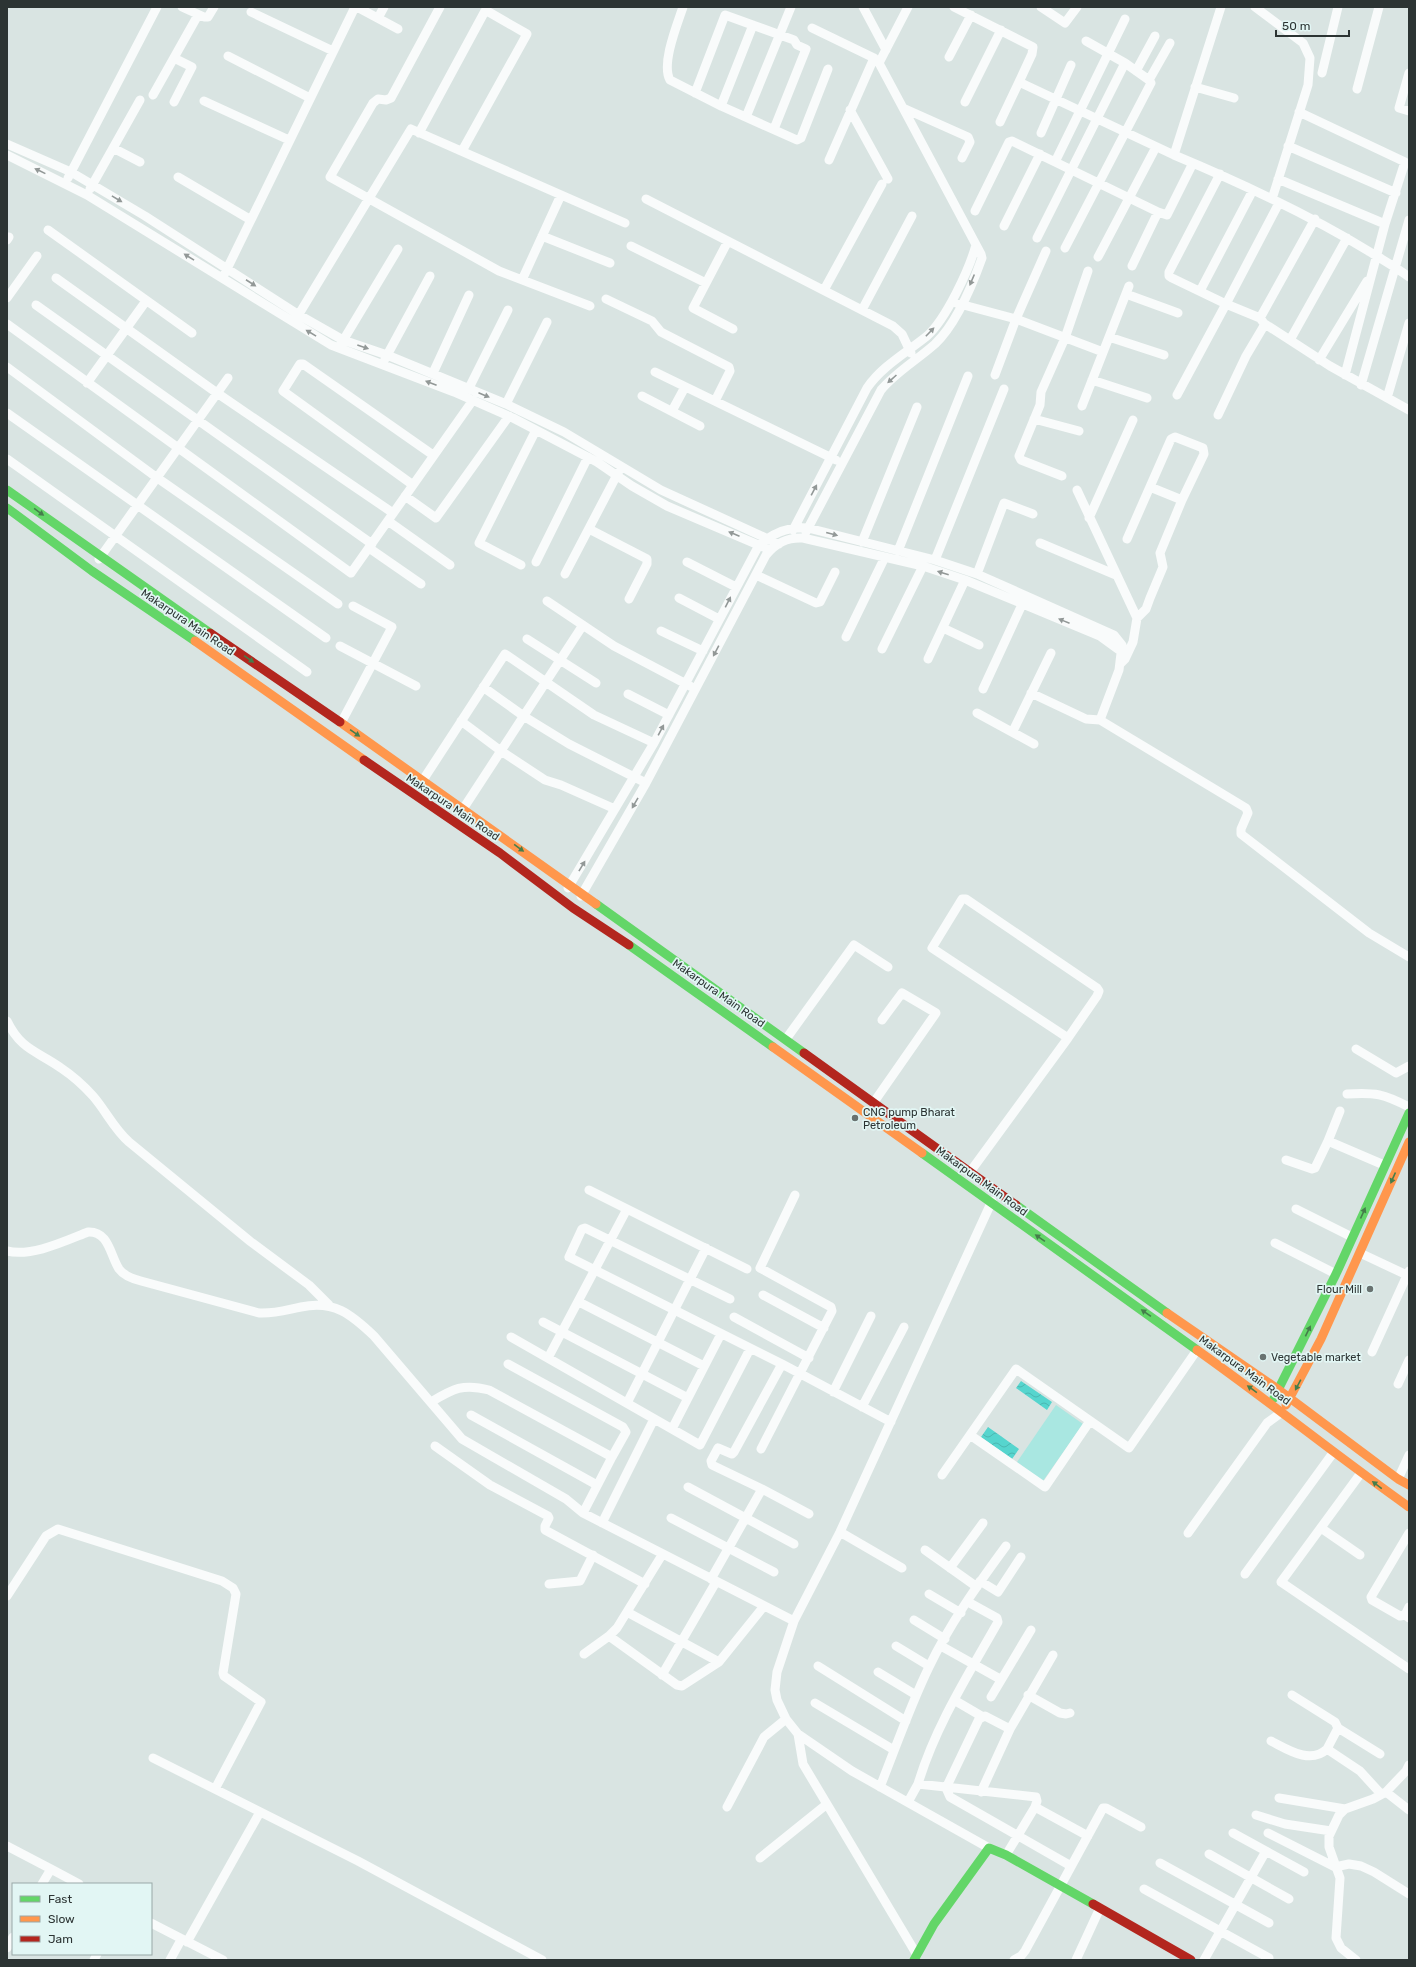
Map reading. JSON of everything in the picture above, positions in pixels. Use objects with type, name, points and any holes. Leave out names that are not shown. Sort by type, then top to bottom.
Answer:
[{"type":"main road","name":"Makarpura Main Road","points":[[7,490],[101,557],[423,780],[874,1102],[997,1192],[1225,1354],[1279,1390],[1398,1479],[1409,1485]]},
{"type":"main road","name":"Makarpura Main Road","points":[[7,508],[92,571],[217,656],[410,793],[500,853],[573,908],[668,972],[901,1137],[1271,1403],[1333,1453],[1409,1507]]},
{"type":"main road","points":[[1271,1403],[1279,1390],[1336,1274],[1409,1112]]},
{"type":"main road","points":[[1282,1412],[1291,1399],[1318,1344],[1409,1142]]},
{"type":"main road","points":[[1373,1190],[1385,1196]]},
{"type":"main road","points":[[915,1957],[934,1924],[989,1848],[1006,1855],[1191,1960]]},
{"type":"street","points":[[65,183],[157,7]]},
{"type":"street","points":[[182,7],[198,15],[208,17],[214,7]]},
{"type":"street","points":[[222,278],[356,7],[398,28]]},
{"type":"street","points":[[378,18],[384,7]]},
{"type":"street","points":[[440,7],[391,98],[386,100],[378,99],[373,103],[330,174],[331,178],[499,271],[590,306]]},
{"type":"street","points":[[682,7],[670,51],[668,76],[670,80],[720,106],[796,140],[801,138],[828,69]]},
{"type":"street","points":[[746,117],[791,7]]},
{"type":"street","points":[[863,7],[886,50]]},
{"type":"street","points":[[829,160],[850,110],[876,61],[886,50],[908,7]]},
{"type":"street","points":[[954,7],[1033,47],[1032,54],[1000,122]]},
{"type":"street","points":[[1041,7],[1066,23],[1077,7]]},
{"type":"street","points":[[1174,155],[1221,7]]},
{"type":"street","points":[[1177,395],[1226,304],[1276,201],[1278,179],[1308,85],[1310,67],[1307,50],[1297,38],[1255,7]]},
{"type":"street","points":[[1322,73],[1338,7]]},
{"type":"street","points":[[1358,89],[1379,7]]},
{"type":"street","points":[[419,132],[485,11],[487,11],[528,34],[462,151]]},
{"type":"street","points":[[250,12],[333,51]]},
{"type":"street","points":[[153,95],[198,15]]},
{"type":"street","points":[[695,93],[726,15],[794,40],[806,48],[774,129]]},
{"type":"street","points":[[949,57],[971,15]]},
{"type":"street","points":[[1055,162],[1107,53],[1125,19]]},
{"type":"street","points":[[720,106],[753,26]]},
{"type":"street","points":[[803,538],[881,390],[891,379],[935,344],[948,329],[962,304],[982,258],[903,108],[876,61],[812,28]]},
{"type":"street","points":[[965,102],[1001,30]]},
{"type":"street","points":[[1136,71],[1155,36]]},
{"type":"street","points":[[1086,41],[1125,63],[1149,80]]},
{"type":"street","points":[[1065,248],[1151,83],[1149,80],[1170,43]]},
{"type":"street","points":[[228,56],[310,98]]},
{"type":"street","points":[[174,58],[192,67],[174,102]]},
{"type":"street","points":[[1037,238],[1125,63]]},
{"type":"street","points":[[1041,133],[1071,65]]},
{"type":"street","points":[[1409,73],[1399,108],[1409,111]]},
{"type":"street","points":[[1019,82],[1057,98],[1097,120],[1125,133],[1220,174],[1315,219],[1395,266],[1409,277]]},
{"type":"street","points":[[1195,87],[1234,98]]},
{"type":"street","points":[[87,195],[140,100]]},
{"type":"street","points":[[204,101],[289,140]]},
{"type":"street","points":[[903,108],[968,137],[970,142],[962,158]]},
{"type":"street","points":[[824,290],[885,182],[850,110]]},
{"type":"street","points":[[1299,112],[1404,161],[1396,193],[1385,224],[1345,375]]},
{"type":"street","points":[[294,323],[370,199],[410,130],[419,132],[625,223]]},
{"type":"street","points":[[975,211],[1009,142],[1012,140],[1071,170],[1167,215],[1193,163]]},
{"type":"street","points":[[7,144],[71,172],[93,185],[228,268],[341,344],[387,355],[506,404],[564,432],[621,467],[684,501],[779,544]]},
{"type":"street","points":[[1288,146],[1396,193]]},
{"type":"street","points":[[1098,257],[1156,147]]},
{"type":"street","points":[[113,148],[140,162]]},
{"type":"street","points":[[1004,226],[1040,154]]},
{"type":"street","points":[[7,155],[87,195],[294,323],[383,364],[509,416],[588,457],[667,506],[770,550]]},
{"type":"street","points":[[1220,174],[1169,272],[1169,276],[1262,321],[1319,360],[1361,385],[1409,410]]},
{"type":"street","points":[[178,177],[251,220]]},
{"type":"street","points":[[1278,179],[1385,224]]},
{"type":"street","points":[[1200,291],[1253,190]]},
{"type":"street","points":[[522,280],[561,195]]},
{"type":"street","points":[[646,199],[893,326],[902,334],[914,360]]},
{"type":"street","points":[[1132,266],[1158,212]]},
{"type":"street","points":[[862,310],[912,216]]},
{"type":"street","points":[[1218,415],[1262,321],[1315,219]]},
{"type":"street","points":[[1361,385],[1409,220]]},
{"type":"street","points":[[48,230],[192,333]]},
{"type":"street","points":[[542,236],[610,263]]},
{"type":"street","points":[[1290,340],[1347,238]]},
{"type":"street","points":[[728,241],[693,308],[733,329]]},
{"type":"street","points":[[790,537],[794,526],[867,388],[876,376],[934,330],[951,302],[972,259],[976,245]]},
{"type":"street","points":[[631,246],[706,283]]},
{"type":"street","points":[[341,344],[398,249]]},
{"type":"street","points":[[995,375],[1016,319],[1046,251]]},
{"type":"street","points":[[7,298],[37,256]]},
{"type":"street","points":[[1062,476],[1020,460],[1020,456],[1040,405],[1040,392],[1065,338],[1088,271]]},
{"type":"street","points":[[1319,360],[1373,272]]},
{"type":"street","points":[[383,364],[430,276]]},
{"type":"street","points":[[56,278],[217,393],[393,513]]},
{"type":"street","points":[[1082,406],[1128,290],[1178,313]]},
{"type":"street","points":[[433,374],[469,295]]},
{"type":"street","points":[[606,298],[652,321],[661,332],[729,366],[730,371],[715,401]]},
{"type":"street","points":[[88,383],[146,301]]},
{"type":"street","points":[[951,302],[1016,319],[1103,352]]},
{"type":"street","points":[[36,305],[421,584]]},
{"type":"street","points":[[469,388],[508,310]]},
{"type":"street","points":[[506,404],[547,322]]},
{"type":"street","points":[[1387,398],[1409,323]]},
{"type":"street","points":[[8,327],[350,572],[353,572],[473,400]]},
{"type":"street","points":[[1109,337],[1164,355]]},
{"type":"street","points":[[413,485],[283,391],[300,364],[303,364],[433,456]]},
{"type":"street","points":[[7,367],[156,477],[338,604]]},
{"type":"street","points":[[655,372],[842,463]]},
{"type":"street","points":[[898,551],[968,376]]},
{"type":"street","points":[[92,571],[156,477],[228,378]]},
{"type":"street","points":[[1092,380],[1146,398]]},
{"type":"street","points":[[672,412],[685,386]]},
{"type":"street","points":[[935,560],[1004,389]]},
{"type":"street","points":[[642,396],[700,426]]},
{"type":"street","points":[[862,542],[917,407]]},
{"type":"street","points":[[7,413],[326,638]]},
{"type":"street","points":[[853,414],[865,420]]},
{"type":"street","points":[[405,496],[436,518],[509,416]]},
{"type":"street","points":[[1034,419],[1079,431]]},
{"type":"street","points":[[1089,518],[1133,420]]},
{"type":"street","points":[[521,566],[479,543],[536,430]]},
{"type":"street","points":[[558,442],[564,432]]},
{"type":"street","points":[[1127,539],[1171,439],[1176,437],[1203,448],[1204,450],[1160,553],[1163,567],[1146,609],[1137,618]]},
{"type":"street","points":[[536,562],[588,457]]},
{"type":"street","points":[[7,459],[307,672]]},
{"type":"street","points":[[565,574],[621,467]]},
{"type":"street","points":[[1150,487],[1182,500]]},
{"type":"street","points":[[1077,490],[1137,618],[1133,642],[1127,656],[1121,663]]},
{"type":"street","points":[[977,574],[1004,503],[1033,514]]},
{"type":"street","points":[[388,521],[450,565]]},
{"type":"street","points":[[561,899],[654,744],[759,545],[777,532],[794,526],[808,528],[935,560],[977,574],[1109,632],[1118,639],[1122,645],[1121,663],[1100,720]]},
{"type":"street","points":[[589,529],[647,559],[647,564],[628,599]]},
{"type":"street","points":[[573,908],[646,783],[770,550],[790,537],[803,538],[923,566],[965,580],[1100,636],[1122,652]]},
{"type":"street","points":[[1040,543],[1116,575]]},
{"type":"street","points":[[846,637],[885,557]]},
{"type":"street","points":[[687,562],[736,587]]},
{"type":"street","points":[[882,649],[923,566]]},
{"type":"street","points":[[756,575],[816,603],[820,602],[835,572]]},
{"type":"street","points":[[928,659],[965,580]]},
{"type":"street","points":[[983,689],[1026,595]]},
{"type":"street","points":[[679,598],[720,619]]},
{"type":"street","points":[[547,601],[583,626],[633,657],[695,689]]},
{"type":"street","points":[[341,723],[392,627],[353,606]]},
{"type":"street","points":[[463,809],[583,626]]},
{"type":"street","points":[[942,628],[979,645]]},
{"type":"street","points":[[661,630],[703,651]]},
{"type":"street","points":[[527,639],[596,684]]},
{"type":"street","points":[[340,646],[416,686]]},
{"type":"street","points":[[1012,731],[1051,653]]},
{"type":"street","points":[[423,780],[505,654],[594,715],[654,744]]},
{"type":"street","points":[[484,687],[524,716],[569,744],[646,783]]},
{"type":"street","points":[[1031,693],[1086,719],[1100,720],[1246,808],[1248,813],[1241,829],[1241,834],[1369,933],[1409,957]]},
{"type":"street","points":[[628,694],[669,715]]},
{"type":"street","points":[[977,713],[1034,744]]},
{"type":"street","points":[[461,722],[501,751],[546,780],[616,809]]},
{"type":"street","points":[[970,1172],[1068,1038],[1099,992],[1097,988],[966,899],[962,899],[932,948],[1068,1038]]},
{"type":"street","points":[[786,1039],[854,945],[888,967]]},
{"type":"street","points":[[874,1102],[936,1014],[902,993],[882,1020]]},
{"type":"street","points":[[7,1021],[14,1036],[21,1043],[62,1068],[86,1088],[94,1097],[117,1131],[129,1142],[250,1242],[309,1285],[329,1305],[349,1314],[374,1336],[462,1439],[566,1499],[583,1513],[662,1555],[794,1621]]},
{"type":"street","points":[[1356,1049],[1396,1073],[1409,1066]]},
{"type":"street","points":[[1347,1094],[1373,1093],[1384,1095],[1409,1107]]},
{"type":"street","points":[[1286,1160],[1312,1169],[1315,1168],[1340,1111]]},
{"type":"street","points":[[1328,1141],[1384,1165]]},
{"type":"street","points":[[589,1190],[747,1269]]},
{"type":"street","points":[[989,1848],[852,1771],[798,1734],[786,1719],[777,1700],[775,1690],[777,1672],[794,1621],[840,1532],[997,1192]]},
{"type":"street","points":[[761,1449],[832,1311],[831,1307],[761,1271],[760,1268],[795,1195]]},
{"type":"street","points":[[548,1358],[627,1209]]},
{"type":"street","points":[[1296,1209],[1352,1237]]},
{"type":"street","points":[[730,1299],[586,1228],[582,1229],[569,1258],[782,1364],[891,1422]]},
{"type":"street","points":[[7,1251],[18,1252],[49,1247],[88,1232],[95,1232],[105,1239],[124,1274],[141,1281],[259,1313],[277,1313],[316,1305],[329,1305]]},
{"type":"street","points":[[1275,1243],[1336,1274]]},
{"type":"street","points":[[626,1403],[675,1311],[706,1248]]},
{"type":"street","points":[[1360,1253],[1408,1274],[1372,1352]]},
{"type":"street","points":[[763,1294],[824,1328]]},
{"type":"street","points":[[579,1302],[704,1366]]},
{"type":"street","points":[[833,1392],[871,1316]]},
{"type":"street","points":[[734,1317],[809,1358]]},
{"type":"street","points":[[543,1322],[688,1398]]},
{"type":"street","points":[[862,1407],[904,1327]]},
{"type":"street","points":[[672,1429],[721,1334]]},
{"type":"street","points":[[511,1336],[700,1445],[750,1349]]},
{"type":"street","points":[[942,1475],[1016,1370],[1129,1448],[1197,1350]]},
{"type":"street","points":[[1398,1384],[1409,1360]]},
{"type":"street","points":[[508,1364],[623,1427],[626,1432],[583,1513]]},
{"type":"street","points":[[782,1364],[734,1452],[732,1454],[718,1448],[711,1462],[712,1465],[762,1489],[808,1514]]},
{"type":"street","points":[[431,1402],[455,1388],[467,1386],[489,1390],[612,1457]]},
{"type":"street","points":[[1267,1423],[1271,1403]]},
{"type":"street","points":[[1188,1533],[1267,1423],[1282,1412]]},
{"type":"street","points":[[471,1415],[597,1485]]},
{"type":"street","points":[[602,1523],[654,1419]]},
{"type":"street","points":[[970,1435],[1044,1487],[1090,1421]]},
{"type":"street","points":[[435,1446],[490,1484],[548,1516],[549,1518],[545,1526],[545,1530],[645,1584]]},
{"type":"street","points":[[1245,1574],[1333,1453]]},
{"type":"street","points":[[1398,1479],[1409,1455]]},
{"type":"street","points":[[1361,1473],[1282,1580],[1282,1583],[1409,1669]]},
{"type":"street","points":[[688,1488],[794,1544]]},
{"type":"street","points":[[662,1675],[682,1642],[714,1581],[728,1548],[762,1489]]},
{"type":"street","points":[[671,1518],[774,1572]]},
{"type":"street","points":[[950,1568],[982,1523]]},
{"type":"street","points":[[1321,1528],[1360,1556]]},
{"type":"street","points":[[7,1596],[46,1536],[58,1529],[222,1581],[233,1588],[236,1594],[223,1673],[224,1676],[260,1701],[261,1705],[215,1789]]},
{"type":"street","points":[[840,1532],[902,1568]]},
{"type":"street","points":[[1408,1614],[1400,1616],[1371,1598],[1409,1533]]},
{"type":"street","points":[[880,1787],[916,1695],[930,1666],[979,1584],[1006,1546]]},
{"type":"street","points":[[925,1550],[950,1568],[979,1584],[998,1592],[1021,1557]]},
{"type":"street","points":[[584,1654],[609,1636],[628,1612],[662,1555]]},
{"type":"street","points":[[549,1584],[580,1581],[593,1556]]},
{"type":"street","points":[[929,1594],[961,1613]]},
{"type":"street","points":[[908,1802],[918,1784],[925,1762],[954,1700],[998,1620],[968,1602]]},
{"type":"street","points":[[609,1636],[662,1675],[682,1686],[719,1662],[764,1606]]},
{"type":"street","points":[[628,1612],[719,1662]]},
{"type":"street","points":[[914,1620],[974,1665],[1000,1679]]},
{"type":"street","points":[[991,1697],[1000,1679],[1030,1630]]},
{"type":"street","points":[[896,1646],[930,1666]]},
{"type":"street","points":[[981,1792],[1010,1729],[1028,1695],[1053,1655]]},
{"type":"street","points":[[818,1666],[906,1721]]},
{"type":"street","points":[[878,1672],[916,1695]]},
{"type":"street","points":[[1028,1695],[1060,1713],[1070,1713]]},
{"type":"street","points":[[1292,1695],[1336,1722],[1338,1728],[1380,1754]]},
{"type":"street","points":[[954,1700],[1010,1729]]},
{"type":"street","points":[[815,1703],[894,1750]]},
{"type":"street","points":[[983,1716],[979,1719],[946,1788],[950,1797],[1071,1866]]},
{"type":"street","points":[[727,1807],[764,1737],[786,1719]]},
{"type":"street","points":[[1271,1741],[1302,1756],[1313,1756],[1323,1752],[1326,1749],[1338,1728]]},
{"type":"street","points":[[798,1734],[803,1764],[915,1957]]},
{"type":"street","points":[[1326,1749],[1360,1771],[1384,1793],[1409,1810]]},
{"type":"street","points":[[153,1758],[358,1861],[542,1960]]},
{"type":"street","points":[[1356,1960],[1341,1948],[1336,1938],[1340,1878],[1329,1847],[1331,1831],[1339,1815],[1345,1809],[1373,1799],[1384,1793],[1399,1780],[1409,1765]]},
{"type":"street","points":[[918,1784],[1036,1797],[1037,1801],[1035,1806],[1006,1855]]},
{"type":"street","points":[[1279,1798],[1345,1809]]},
{"type":"street","points":[[760,1858],[827,1804]]},
{"type":"street","points":[[1035,1806],[1088,1836]]},
{"type":"street","points":[[1014,1960],[1021,1956],[1025,1951],[1059,1886],[1105,1807],[1141,1828]]},
{"type":"street","points":[[170,1960],[184,1941],[260,1812]]},
{"type":"street","points":[[1256,1815],[1285,1824],[1331,1831]]},
{"type":"street","points":[[1233,1833],[1304,1872]]},
{"type":"street","points":[[1268,1833],[1335,1867],[1349,1864],[1361,1866],[1374,1872],[1409,1894]]},
{"type":"street","points":[[7,1846],[77,1883]]},
{"type":"street","points":[[1204,1960],[1266,1851]]},
{"type":"street","points":[[1209,1854],[1290,1899]]},
{"type":"street","points":[[1160,1863],[1269,1923]]},
{"type":"street","points":[[43,1883],[51,1869]]},
{"type":"street","points":[[1144,1889],[1269,1958]]},
{"type":"street","points":[[1076,1960],[1100,1908]]},
{"type":"street","points":[[152,1924],[223,1960]]},
{"type":"street","points":[[7,1948],[12,1939]]},
{"type":"shaded area","points":[[1056,1405],[1083,1424],[1043,1481],[1017,1462]]},
{"type":"water","points":[[1021,1381],[1052,1402],[1047,1410],[1016,1388]]},
{"type":"water","points":[[988,1427],[1019,1449],[1012,1459],[981,1437]]},
{"type":"traffic: fast","points":[[7,490],[210,633]]},
{"type":"traffic: fast","points":[[7,508],[92,571],[195,641]]},
{"type":"traffic: fast","points":[[596,904],[804,1053]]},
{"type":"traffic: fast","points":[[629,945],[773,1047]]},
{"type":"traffic: fast","points":[[1274,1398],[1336,1274],[1409,1113]]},
{"type":"traffic: fast","points":[[922,1153],[1197,1350]]},
{"type":"traffic: fast","points":[[1016,1205],[1167,1313]]},
{"type":"traffic: fast","points":[[914,1960],[934,1924],[989,1848],[1006,1855],[1093,1904]]},
{"type":"traffic: slow","points":[[195,641],[364,760]]},
{"type":"traffic: slow","points":[[340,722],[596,904]]},
{"type":"traffic: slow","points":[[773,1047],[922,1153]]},
{"type":"traffic: slow","points":[[1286,1405],[1321,1339],[1409,1142]]},
{"type":"traffic: slow","points":[[1167,1313],[1279,1390],[1398,1479],[1409,1485]]},
{"type":"traffic: slow","points":[[1197,1350],[1409,1507]]},
{"type":"traffic: jam","points":[[210,633],[340,722]]},
{"type":"traffic: jam","points":[[364,760],[500,853],[573,908],[629,945]]},
{"type":"traffic: jam","points":[[804,1053],[1016,1205]]},
{"type":"traffic: jam","points":[[1093,1904],[1191,1960]]},
{"type":"place","name":"CNG pump Bharat Petroleum","points":[[855,1118]]},
{"type":"place","name":"Flour Mill","points":[[1370,1289]]},
{"type":"place","name":"Vegetable market","points":[[1263,1357]]}]
